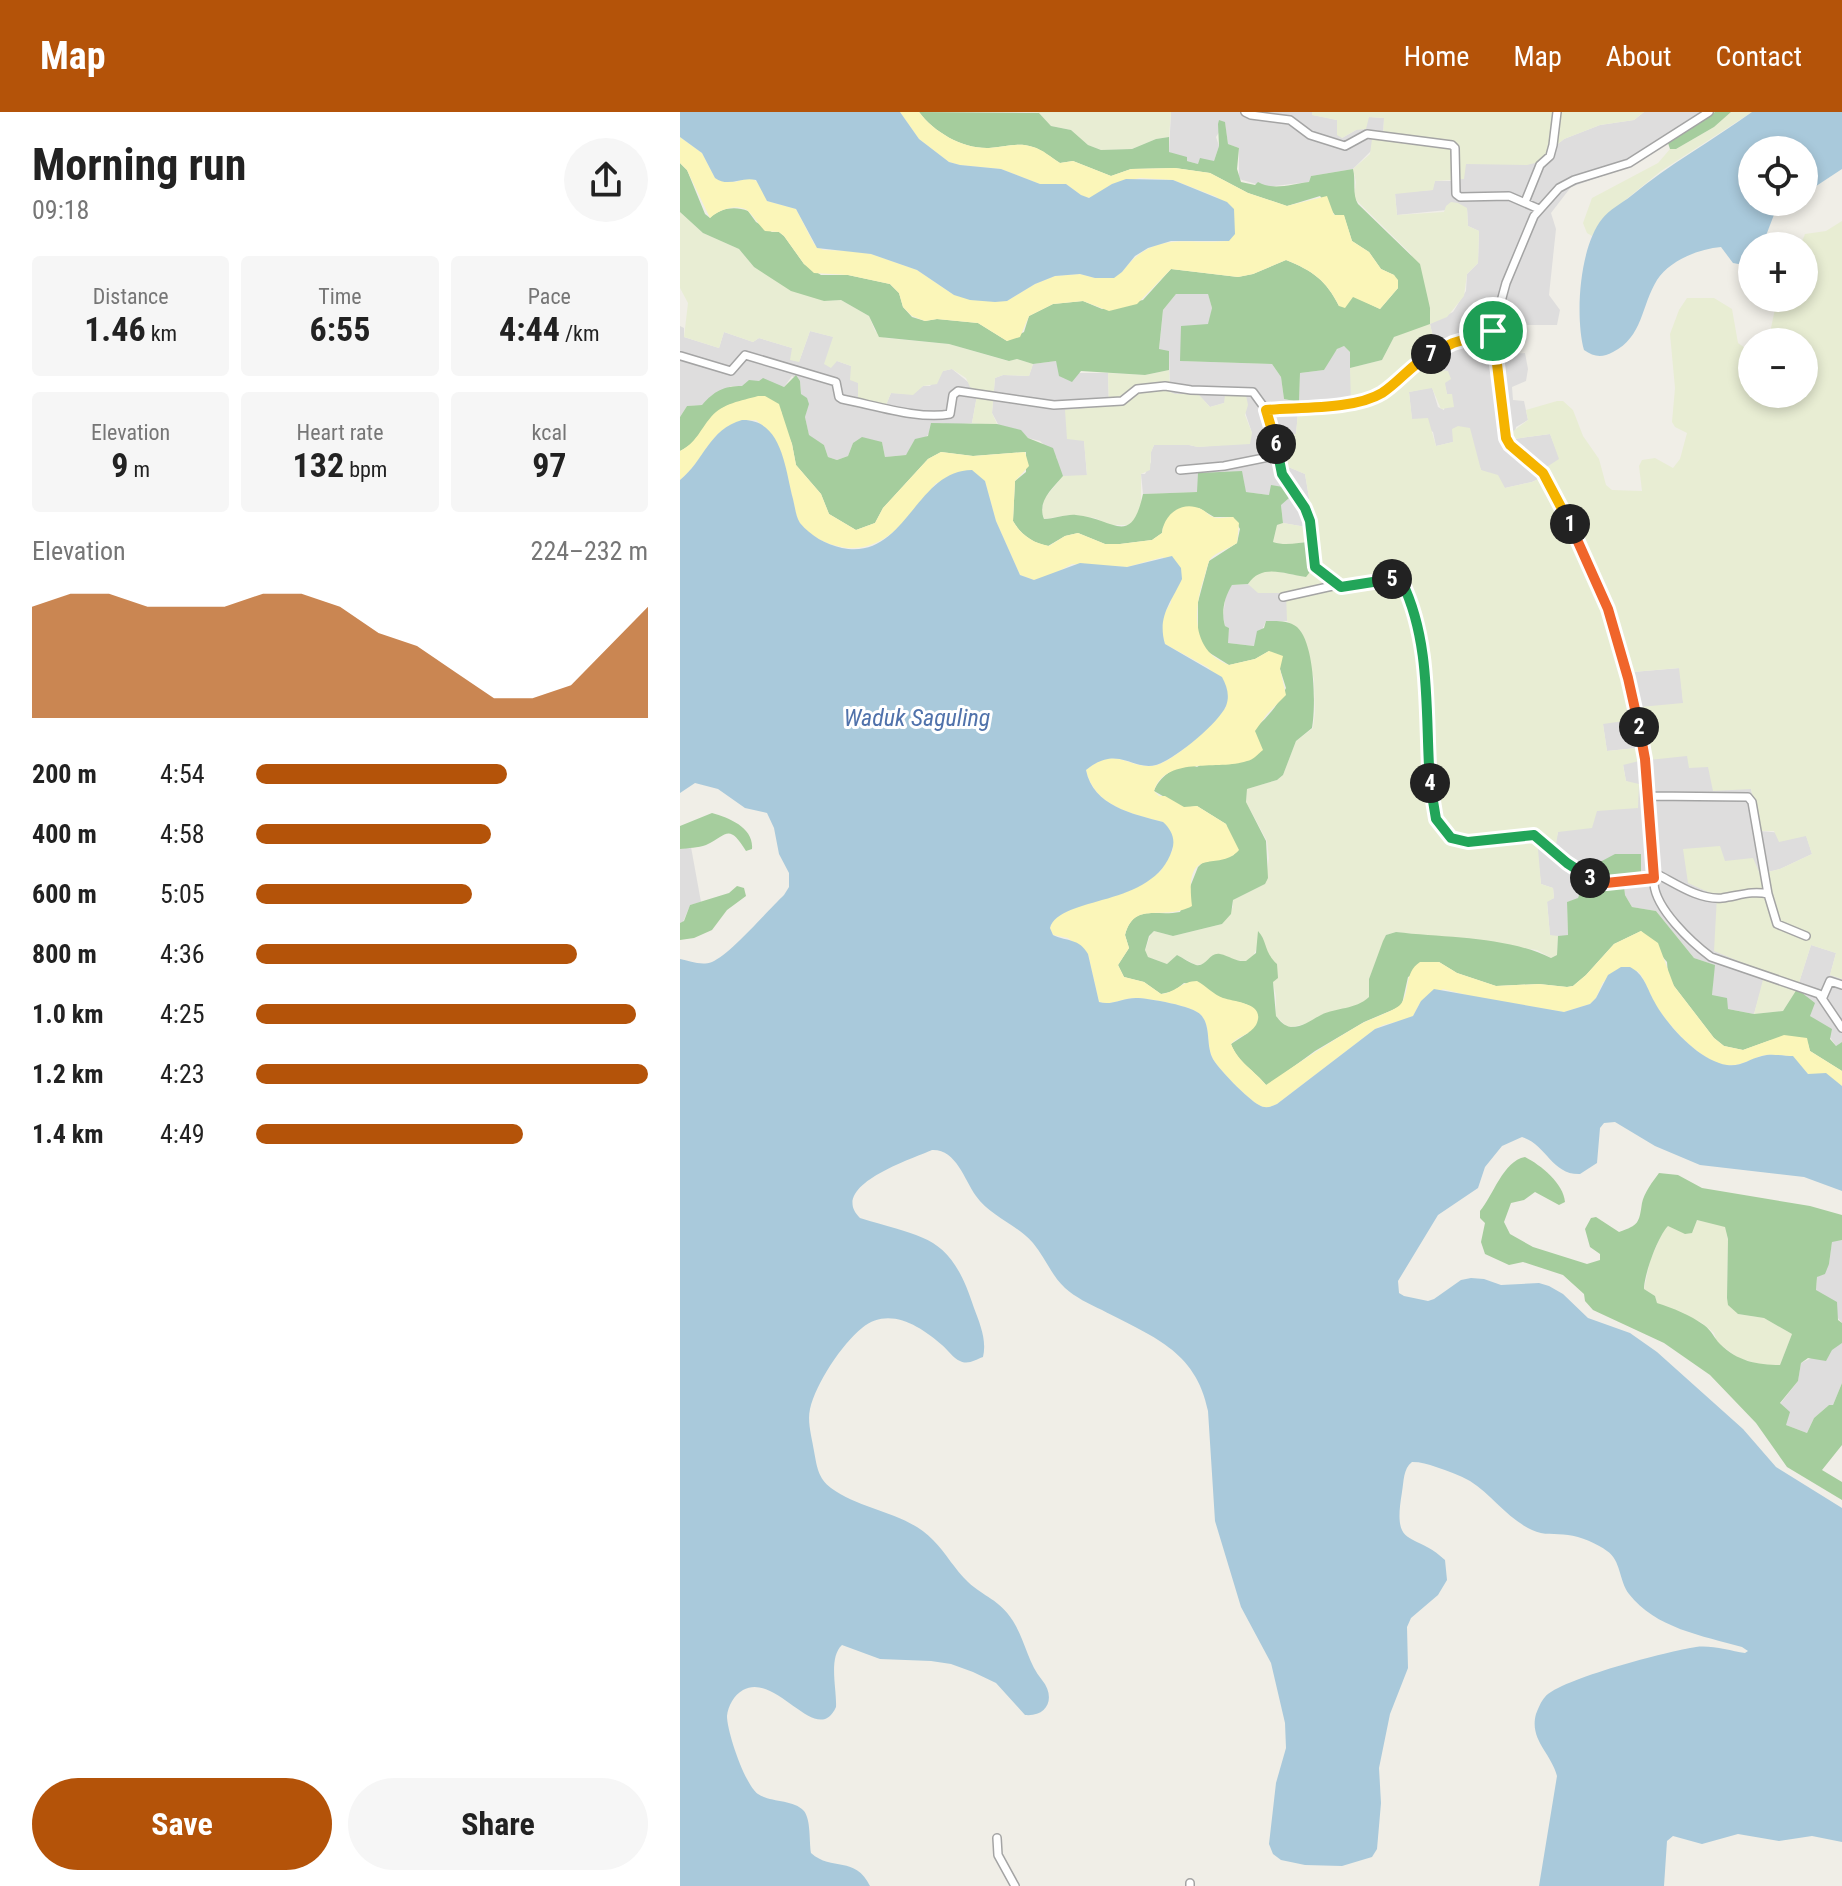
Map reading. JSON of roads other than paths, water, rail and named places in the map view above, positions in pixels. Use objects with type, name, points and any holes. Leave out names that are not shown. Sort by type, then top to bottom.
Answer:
[{"type":"street","points":[[1245,112],[1290,120],[1310,135],[1345,146],[1367,134],[1452,145],[1455,148],[1456,194],[1460,197],[1509,196],[1539,209]]},
{"type":"street","points":[[1525,202],[1540,165],[1550,156],[1557,112]]},
{"type":"street","points":[[1709,112],[1629,163],[1574,180],[1559,188],[1539,209],[1506,283],[1493,331],[1506,438],[1543,473],[1608,609],[1628,678],[1645,759],[1658,902],[1711,957],[1823,997],[1842,1028]]},
{"type":"street","points":[[1266,410],[1372,398],[1424,358],[1453,343],[1493,331]]},
{"type":"street","points":[[681,356],[731,371],[745,355],[836,382],[842,399],[937,415],[950,414],[953,395],[958,391],[1054,405],[1122,401],[1137,389],[1165,386],[1253,392],[1266,410],[1282,474],[1310,521],[1315,567],[1337,585]]},
{"type":"street","points":[[1180,470],[1224,466],[1279,455]]},
{"type":"street","points":[[1283,597],[1337,585],[1346,587],[1395,579],[1402,582],[1410,599],[1428,698],[1432,804],[1436,819],[1451,838],[1468,842],[1534,835],[1567,863],[1597,881],[1606,883],[1654,875],[1704,896],[1723,898],[1751,892],[1768,894]]},
{"type":"street","points":[[1648,796],[1748,797],[1752,802],[1768,894],[1777,924],[1806,936]]},
{"type":"street","points":[[1823,997],[1830,981],[1842,985]]},
{"type":"street","points":[[997,1838],[998,1855],[1015,1886]]},
{"type":"water","points":[[680,112],[900,112],[919,139],[949,162],[1001,169],[1040,184],[1066,184],[1089,198],[1126,179],[1173,180],[1227,202],[1234,209],[1235,234],[1229,241],[1171,241],[1148,248],[1135,256],[1114,278],[1080,274],[1055,276],[1007,301],[970,300],[954,295],[917,270],[871,254],[817,248],[796,209],[767,201],[756,180],[725,182],[715,178],[702,153],[680,137]]},
{"type":"water","points":[[1752,112],[1842,112],[1842,169],[1818,185],[1818,136],[1738,136],[1738,216],[1773,216],[1767,232],[1738,232],[1738,264],[1733,263],[1721,247],[1704,250],[1669,267],[1657,280],[1630,338],[1609,354],[1595,355],[1584,350],[1581,336],[1581,283],[1588,247],[1602,219],[1660,173]]},
{"type":"water","name":"Waduk Saguling","points":[[742,420],[755,422],[774,436],[784,460],[800,523],[824,542],[842,548],[864,548],[881,541],[937,484],[953,474],[972,470],[985,481],[996,521],[1020,575],[1034,580],[1080,563],[1127,567],[1172,556],[1181,568],[1182,579],[1164,617],[1165,644],[1222,677],[1227,691],[1226,706],[1205,731],[1164,762],[1147,766],[1107,759],[1086,770],[1090,782],[1106,800],[1127,812],[1163,822],[1172,834],[1173,846],[1162,869],[1147,882],[1071,910],[1057,918],[1050,928],[1053,935],[1085,949],[1099,1002],[1150,999],[1181,1006],[1201,1015],[1215,1062],[1259,1105],[1268,1107],[1277,1104],[1375,1029],[1413,1016],[1421,1001],[1434,989],[1564,1012],[1590,1004],[1608,975],[1621,967],[1630,967],[1639,973],[1659,1010],[1684,1040],[1705,1057],[1732,1065],[1766,1055],[1793,1056],[1808,1074],[1826,1073],[1842,1086],[1842,1191],[1804,1177],[1700,1165],[1655,1146],[1615,1122],[1604,1123],[1600,1128],[1597,1163],[1580,1174],[1562,1170],[1537,1146],[1522,1137],[1502,1146],[1485,1167],[1478,1188],[1438,1215],[1398,1281],[1399,1293],[1428,1301],[1461,1280],[1471,1278],[1501,1285],[1539,1283],[1549,1286],[1563,1294],[1588,1318],[1630,1333],[1657,1352],[1743,1429],[1776,1467],[1842,1508],[1842,1842],[1812,1836],[1779,1841],[1738,1834],[1702,1844],[1673,1836],[1667,1841],[1664,1886],[1539,1886],[1557,1776],[1535,1731],[1536,1714],[1545,1697],[1592,1674],[1682,1650],[1715,1647],[1748,1651],[1681,1629],[1652,1615],[1629,1594],[1612,1555],[1599,1546],[1573,1536],[1532,1530],[1515,1520],[1470,1481],[1430,1465],[1412,1462],[1404,1476],[1400,1523],[1408,1537],[1445,1560],[1447,1580],[1438,1595],[1411,1618],[1407,1627],[1408,1668],[1390,1714],[1379,1768],[1381,1803],[1377,1849],[1372,1857],[1342,1866],[1305,1865],[1281,1860],[1273,1854],[1269,1844],[1276,1783],[1286,1748],[1285,1723],[1271,1663],[1241,1607],[1215,1521],[1208,1411],[1202,1390],[1193,1373],[1169,1347],[1065,1288],[1033,1243],[982,1203],[947,1154],[932,1150],[876,1175],[855,1195],[853,1206],[860,1218],[919,1236],[945,1253],[965,1284],[983,1338],[983,1357],[969,1362],[960,1361],[924,1331],[904,1321],[883,1319],[862,1328],[831,1365],[813,1399],[809,1419],[816,1462],[827,1484],[843,1496],[922,1530],[968,1582],[1008,1614],[1046,1686],[1047,1705],[1039,1713],[1025,1715],[996,1683],[973,1672],[931,1661],[880,1659],[842,1645],[834,1666],[836,1707],[828,1718],[818,1719],[807,1715],[769,1691],[756,1687],[743,1690],[732,1701],[727,1716],[738,1758],[753,1789],[763,1797],[794,1805],[804,1811],[809,1825],[811,1853],[827,1862],[857,1870],[870,1886],[680,1886],[680,959],[704,964],[720,957],[749,932],[789,887],[789,873],[779,854],[774,828],[767,813],[745,808],[718,789],[695,783],[680,793],[680,480],[722,430]]}]
